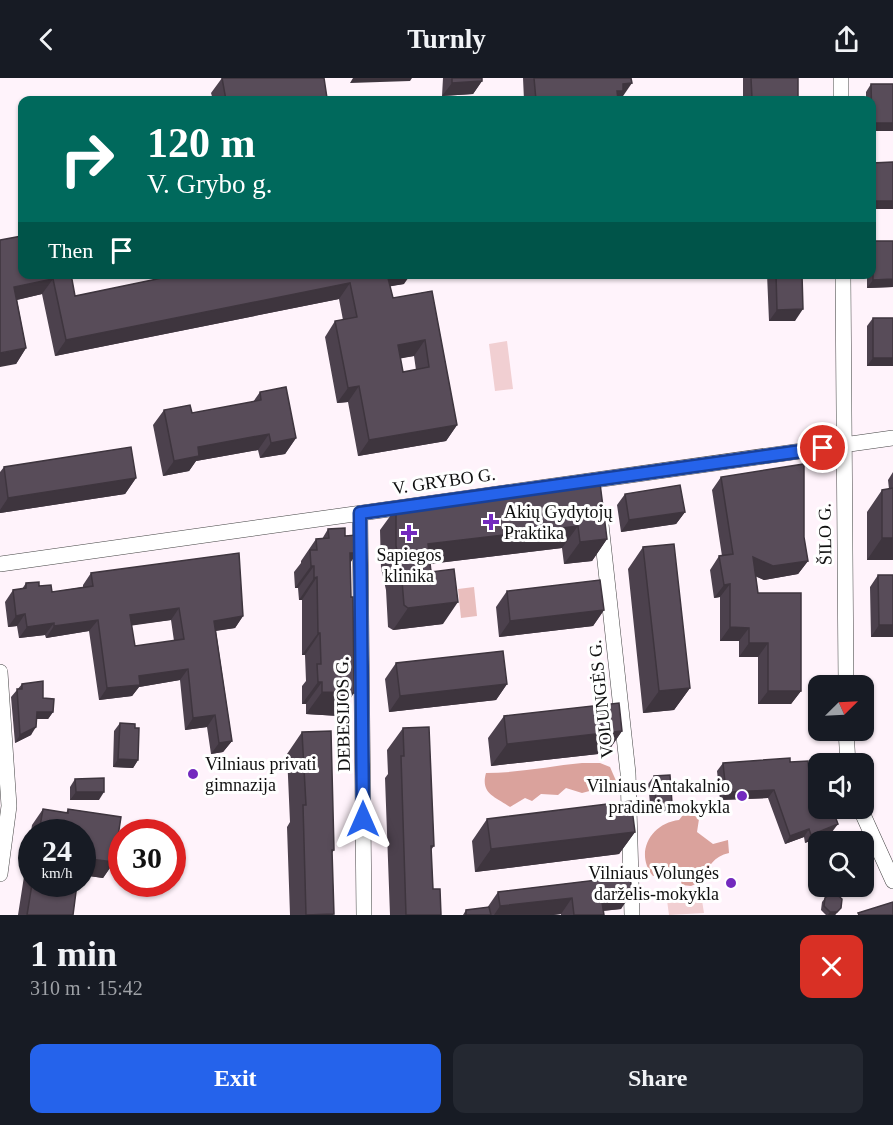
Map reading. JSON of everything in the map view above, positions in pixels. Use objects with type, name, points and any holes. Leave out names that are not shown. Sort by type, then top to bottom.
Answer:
[{"type":"street","points":[[841,78],[841,96]]},
{"type":"street","name":"ŠILO G.","points":[[843,279],[846,675]]},
{"type":"street","name":"V. GRYBO G.","points":[[0,564],[360,513],[596,485],[893,438]]},
{"type":"street","name":"DEBESIJOS G.","points":[[360,513],[364,915]]},
{"type":"street","name":"VOLUNGĖS G.","points":[[600,515],[628,773],[632,915]]},
{"type":"street","points":[[0,672],[9,806],[0,873]]},
{"type":"street","points":[[865,819],[893,881]]},
{"type":"shaded area","points":[[507,341],[513,389],[495,391],[489,344]]},
{"type":"shaded area","points":[[474,587],[477,616],[461,618],[458,589]]},
{"type":"shaded area","points":[[600,763],[610,767],[617,783],[607,792],[597,789],[582,793],[566,788],[558,795],[541,794],[532,801],[525,798],[510,807],[490,794],[485,786],[486,773]]},
{"type":"shaded area","points":[[691,813],[699,819],[697,832],[713,844],[728,840],[729,853],[715,859],[703,881],[691,886],[682,885],[678,872],[672,871],[653,876],[645,858],[648,840],[660,827]]},
{"type":"shaded area","points":[[700,888],[704,913],[669,915],[666,893]]},
{"type":"building","points":[[222,78],[324,78],[327,96],[225,96]]},
{"type":"building","points":[[452,78],[482,78],[482,81],[452,83]]},
{"type":"building","points":[[534,78],[631,78],[632,83],[623,84],[623,91],[617,91],[618,96],[536,96]]},
{"type":"building","points":[[751,78],[798,78],[798,96],[752,96]]},
{"type":"building","points":[[871,84],[893,84],[893,123],[876,123],[876,96],[871,96]]},
{"type":"building","points":[[893,162],[893,201],[876,201],[876,163]]},
{"type":"building","points":[[18,237],[18,279],[53,279],[14,287],[26,348],[0,353],[0,240]]},
{"type":"building","points":[[876,241],[893,241],[893,279],[873,280],[876,279]]},
{"type":"building","points":[[53,279],[72,279],[75,296],[157,279],[388,279],[393,298],[432,291],[457,425],[369,440],[359,386],[348,388],[335,321],[357,317],[350,283],[66,340]],"holes":[[[425,340],[429,367],[403,372],[398,345]]]},
{"type":"building","points":[[776,279],[802,279],[803,309],[777,310]]},
{"type":"building","points":[[873,318],[893,318],[893,358],[873,358]]},
{"type":"building","points":[[286,387],[296,438],[271,443],[269,434],[198,447],[199,456],[174,461],[164,410],[190,405],[192,413],[261,400],[260,392]]},
{"type":"building","points":[[131,447],[136,478],[8,498],[4,467]]},
{"type":"building","points":[[804,464],[804,537],[808,561],[773,566],[753,557],[758,593],[801,593],[801,691],[768,691],[768,643],[749,643],[749,628],[730,627],[730,584],[724,585],[719,556],[733,554],[721,477]]},
{"type":"building","points":[[600,483],[607,539],[580,542],[578,526],[428,544],[431,572],[454,569],[458,602],[408,608],[404,605],[401,568],[396,546],[396,508],[451,504],[451,501],[512,496],[512,493],[546,489],[546,493],[573,489],[572,486]]},
{"type":"building","points":[[680,485],[685,512],[629,520],[625,494]]},
{"type":"building","points":[[893,488],[893,538],[882,538],[882,490]]},
{"type":"building","points":[[345,528],[345,536],[357,535],[357,553],[350,553],[354,693],[322,692],[322,682],[318,682],[317,664],[321,664],[317,577],[314,578],[310,550],[317,550],[316,539],[329,538],[328,529]]},
{"type":"building","points":[[674,544],[690,688],[659,691],[643,547]]},
{"type":"building","points":[[239,553],[243,616],[214,621],[232,741],[219,743],[215,715],[193,718],[188,669],[139,676],[140,685],[107,688],[98,620],[27,627],[25,614],[16,616],[13,590],[26,588],[26,583],[39,582],[39,586],[51,585],[52,592],[93,586],[91,573]],"holes":[[[179,608],[184,639],[135,646],[130,615]]]},
{"type":"building","points":[[878,575],[893,575],[893,625],[879,625]]},
{"type":"building","points":[[600,580],[604,610],[510,621],[507,591]]},
{"type":"building","points":[[503,651],[507,684],[400,696],[396,663]]},
{"type":"building","points":[[43,681],[43,698],[54,699],[53,712],[37,712],[36,727],[20,735],[17,689],[22,689],[22,684]]},
{"type":"building","points":[[619,703],[622,731],[507,744],[504,716]]},
{"type":"building","points":[[120,723],[135,724],[135,728],[139,728],[138,760],[118,759]]},
{"type":"building","points":[[429,727],[434,846],[431,846],[433,889],[440,889],[441,915],[406,915],[401,756],[404,756],[403,728]]},
{"type":"building","points":[[331,731],[334,914],[306,915],[303,805],[306,805],[302,732]]},
{"type":"building","points":[[790,758],[790,762],[808,761],[808,819],[836,819],[838,824],[821,831],[810,831],[809,829],[790,836],[774,790],[726,792],[723,763]]},
{"type":"building","points":[[670,775],[672,803],[656,805],[654,776]]},
{"type":"building","points":[[104,778],[104,792],[76,792],[75,779]]},
{"type":"building","points":[[631,801],[635,832],[491,849],[487,819]]},
{"type":"building","points":[[43,809],[68,813],[68,809],[121,817],[121,819],[108,819],[108,861],[96,860],[96,819],[41,819]]},
{"type":"building","points":[[630,876],[632,893],[601,896],[604,915],[574,915],[572,898],[500,906],[498,892]]},
{"type":"building","points":[[30,897],[75,897],[73,915],[27,915]]},
{"type":"building","points":[[840,897],[842,899],[841,908],[837,912],[830,912],[824,906],[825,898]]},
{"type":"building","points":[[893,902],[893,915],[859,915],[858,913]]},
{"type":"building","points":[[489,907],[491,915],[466,915],[466,910]]},
{"type":"place","name":"Akių Gydytojų Praktika","points":[[491,522]]},
{"type":"place","name":"Sapiegos klinika","points":[[409,533]]},
{"type":"place","name":"Vilniaus privati gimnazija","points":[[193,774]]},
{"type":"place","name":"Vilniaus Antakalnio pradinė mokykla","points":[[742,796]]},
{"type":"place","name":"Vilniaus Volungės darželis-mokykla","points":[[731,883]]},
{"type":"route","points":[[363,819],[360,513],[823,448]]}]
